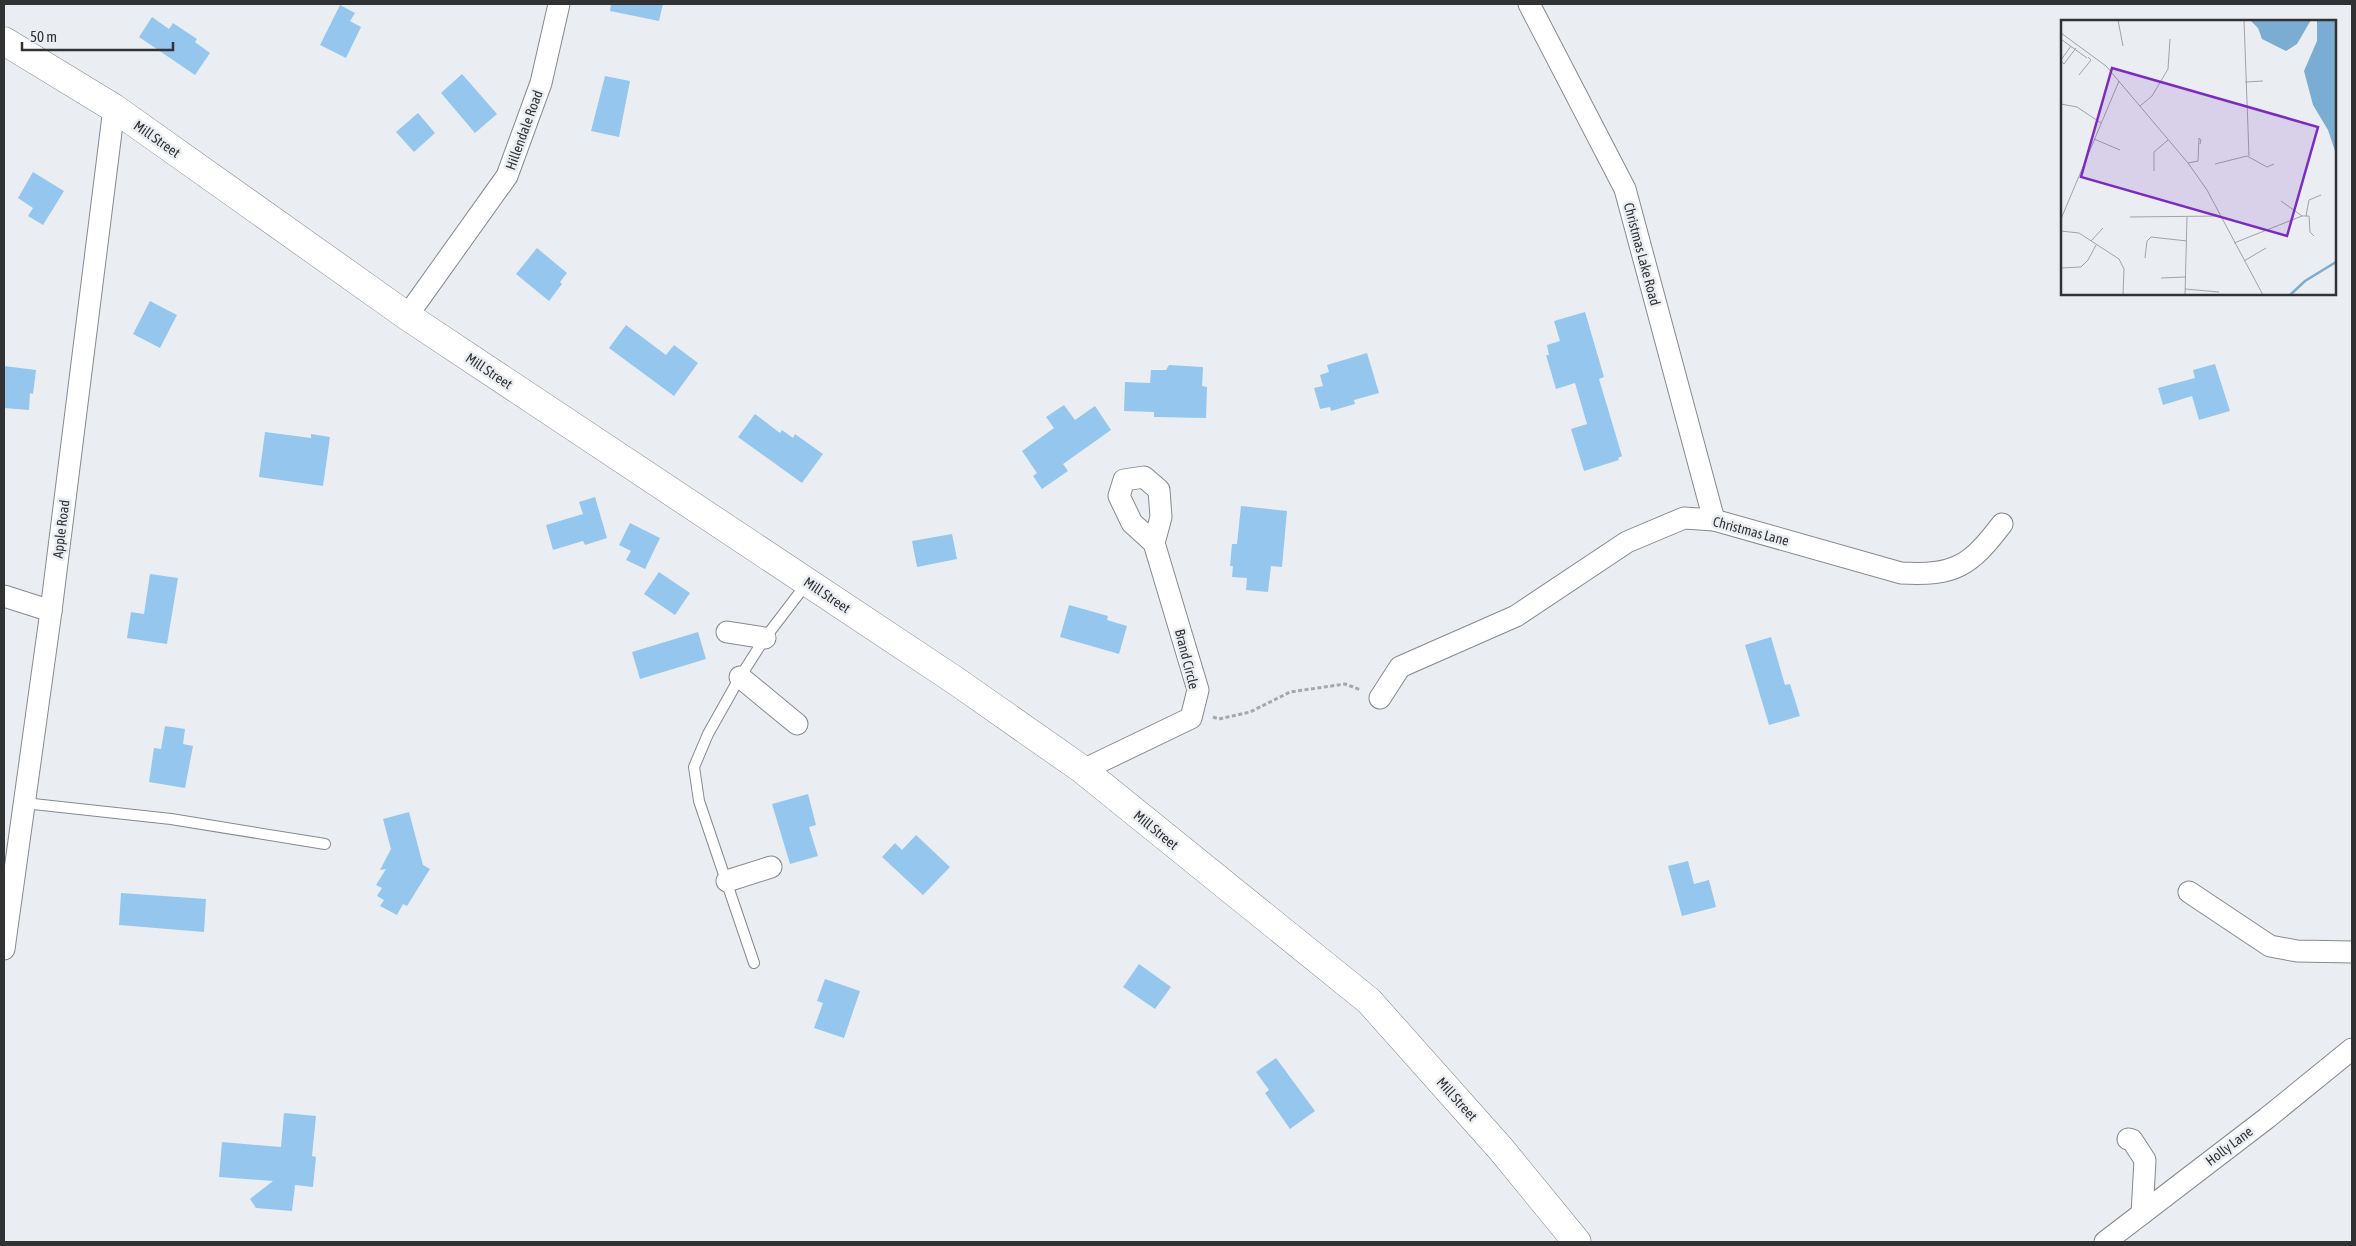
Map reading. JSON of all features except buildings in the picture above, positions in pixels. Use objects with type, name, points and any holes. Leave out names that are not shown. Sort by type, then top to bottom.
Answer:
[{"type":"main road","name":"Mill Street","points":[[4,41],[114,108],[407,316],[956,681],[1083,770],[1369,1001],[1500,1148],[1572,1241]]},
{"type":"street","name":"Hillendale Road","points":[[407,316],[507,176],[541,83],[559,4]]},
{"type":"street","name":"Christmas Lake Road","points":[[1529,4],[1625,189],[1714,520]]},
{"type":"street","name":"Apple Road","points":[[4,949],[51,611],[114,108]]},
{"type":"street","name":"Christmas Lane","points":[[1380,698],[1400,667],[1516,616],[1627,542],[1684,518],[1714,520],[1901,573],[1931,575],[1961,566],[1982,550],[2002,524]]},
{"type":"street","name":"Brand Circle","points":[[1154,543],[1198,690],[1193,711]]},
{"type":"street","points":[[4,596],[51,611]]},
{"type":"street","points":[[727,632],[765,638]]},
{"type":"street","points":[[740,677],[797,724]]},
{"type":"street","points":[[1083,770],[1191,718],[1193,711]]},
{"type":"street","points":[[727,881],[771,866]]},
{"type":"street","points":[[2189,892],[2270,946],[2296,951],[2352,952]]},
{"type":"street","name":"Holly Lane","points":[[2105,1242],[2352,1049]]},
{"type":"street","points":[[2128,1139],[2132,1140],[2145,1160],[2142,1214]]},
{"type":"lane","points":[[754,963],[699,801],[694,767],[708,734],[740,677],[765,638],[807,582]]},
{"type":"lane","points":[[24,804],[171,819],[325,844]]},
{"type":"path","points":[[1193,711],[1219,719],[1250,712],[1290,692],[1345,684],[1380,698]]}]
